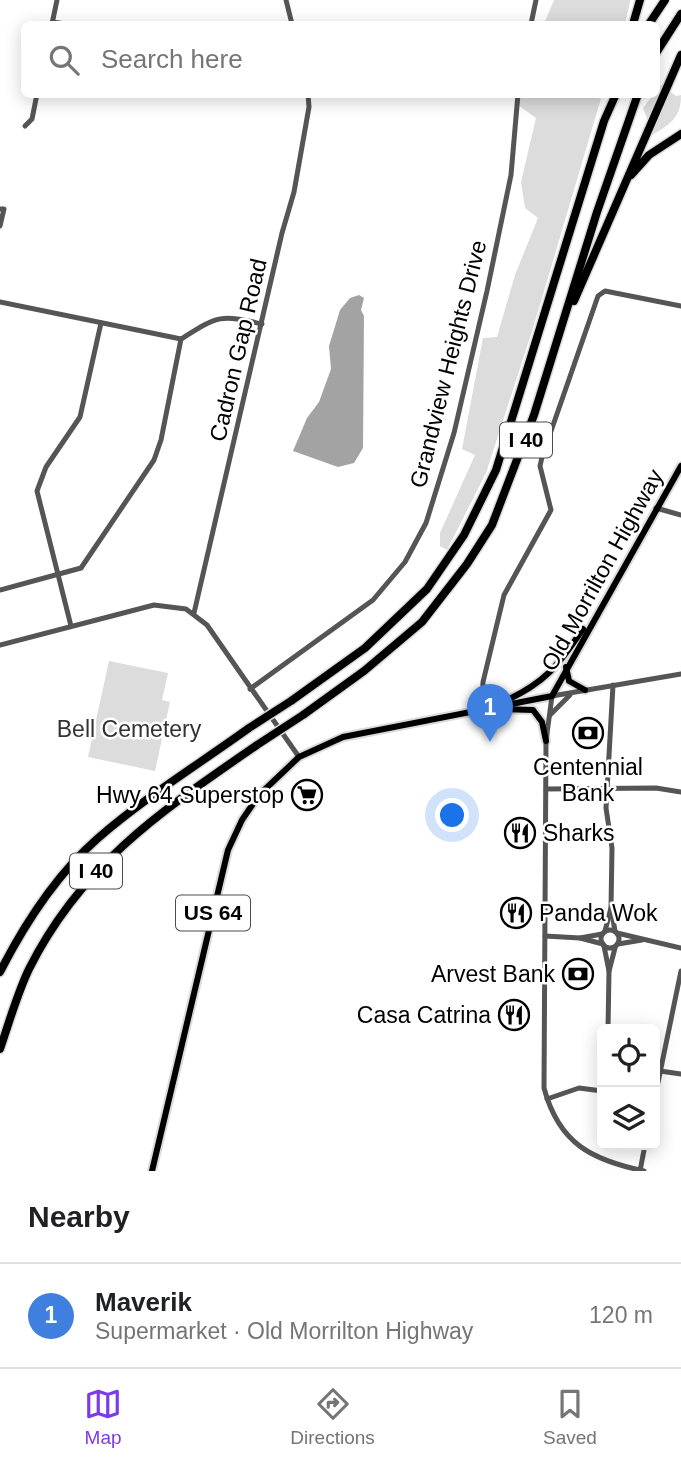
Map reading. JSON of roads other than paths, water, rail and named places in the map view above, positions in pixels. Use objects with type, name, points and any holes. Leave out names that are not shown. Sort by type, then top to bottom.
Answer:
[{"type":"highway","points":[[634,21],[640,0]]},
{"type":"highway","points":[[651,21],[665,0]]},
{"type":"highway","points":[[660,47],[681,14]]},
{"type":"highway","points":[[552,355],[681,55]]},
{"type":"highway","name":"I 40","points":[[0,972],[22,930],[57,881],[97,839],[249,728],[365,648],[427,589],[464,536],[496,470],[613,98]]},
{"type":"highway","name":"I 40","points":[[0,1049],[28,970],[77,893],[130,836],[303,715],[397,645],[422,622],[467,564],[492,525],[514,473],[618,146],[636,98]]},
{"type":"highway","points":[[625,183],[649,155],[681,134]]},
{"type":"main road","name":"Old Morrilton Highway","points":[[152,1171],[228,850],[242,820],[260,795],[299,757],[343,737],[552,696],[681,466]]},
{"type":"main road","points":[[482,709],[531,688],[552,673],[605,599]]},
{"type":"main road","points":[[566,667],[569,681],[585,690]]},
{"type":"main road","points":[[482,709],[518,707],[533,710],[542,722],[546,741]]},
{"type":"street","points":[[52,21],[57,0]]},
{"type":"street","points":[[286,0],[291,21]]},
{"type":"street","points":[[532,21],[536,0]]},
{"type":"street","points":[[25,126],[32,119],[36,98]]},
{"type":"street","name":"Cadron Gap Road","points":[[194,613],[282,233],[294,192],[308,98]]},
{"type":"street","name":"Grandview Heights Drive","points":[[250,689],[373,600],[405,562],[426,523],[454,433],[487,291],[511,175],[517,98]]},
{"type":"street","points":[[0,226],[2,209]]},
{"type":"street","points":[[482,709],[483,682],[504,595],[551,510],[540,467],[542,457],[598,296],[605,291],[681,306]]},
{"type":"street","points":[[0,302],[181,339],[216,318],[233,317],[262,324]]},
{"type":"street","points":[[71,626],[37,491],[46,467],[80,417],[101,323]]},
{"type":"street","points":[[0,590],[81,568],[154,460],[161,440],[181,339]]},
{"type":"street","points":[[656,508],[681,515]]},
{"type":"street","points":[[0,645],[154,606],[170,605],[194,613],[207,625],[299,757]]},
{"type":"street","points":[[644,1150],[641,1171],[624,1169],[601,1161],[577,1145],[559,1124],[547,1099],[542,1067],[546,741],[552,696],[681,674]]},
{"type":"street","points":[[609,971],[616,945],[611,908],[612,848],[607,787],[614,685]]},
{"type":"street","points":[[548,717],[560,703],[576,692]]},
{"type":"street","points":[[546,789],[607,787],[681,792]]},
{"type":"street","points":[[608,1024],[609,971],[603,945],[611,908]]},
{"type":"street","points":[[580,938],[616,932],[681,948]]},
{"type":"street","points":[[545,936],[580,938],[603,945],[642,940]]},
{"type":"street","points":[[681,971],[660,1072],[681,1074]]},
{"type":"street","points":[[547,1099],[579,1088],[597,1090]]},
{"type":"place","name":"Centennial Bank","points":[[588,733]]},
{"type":"place","name":"Maverik","points":[[490,742]]},
{"type":"place","name":"Hwy 64 Superstop","points":[[307,795]]},
{"type":"place","name":"Sharks","points":[[520,833]]},
{"type":"place","name":"Panda Wok","points":[[516,913]]},
{"type":"place","name":"Arvest Bank","points":[[578,974]]},
{"type":"place","name":"Casa Catrina","points":[[514,1015]]},
{"type":"park label","name":"Bell Cemetery","points":[[129,729]]}]
